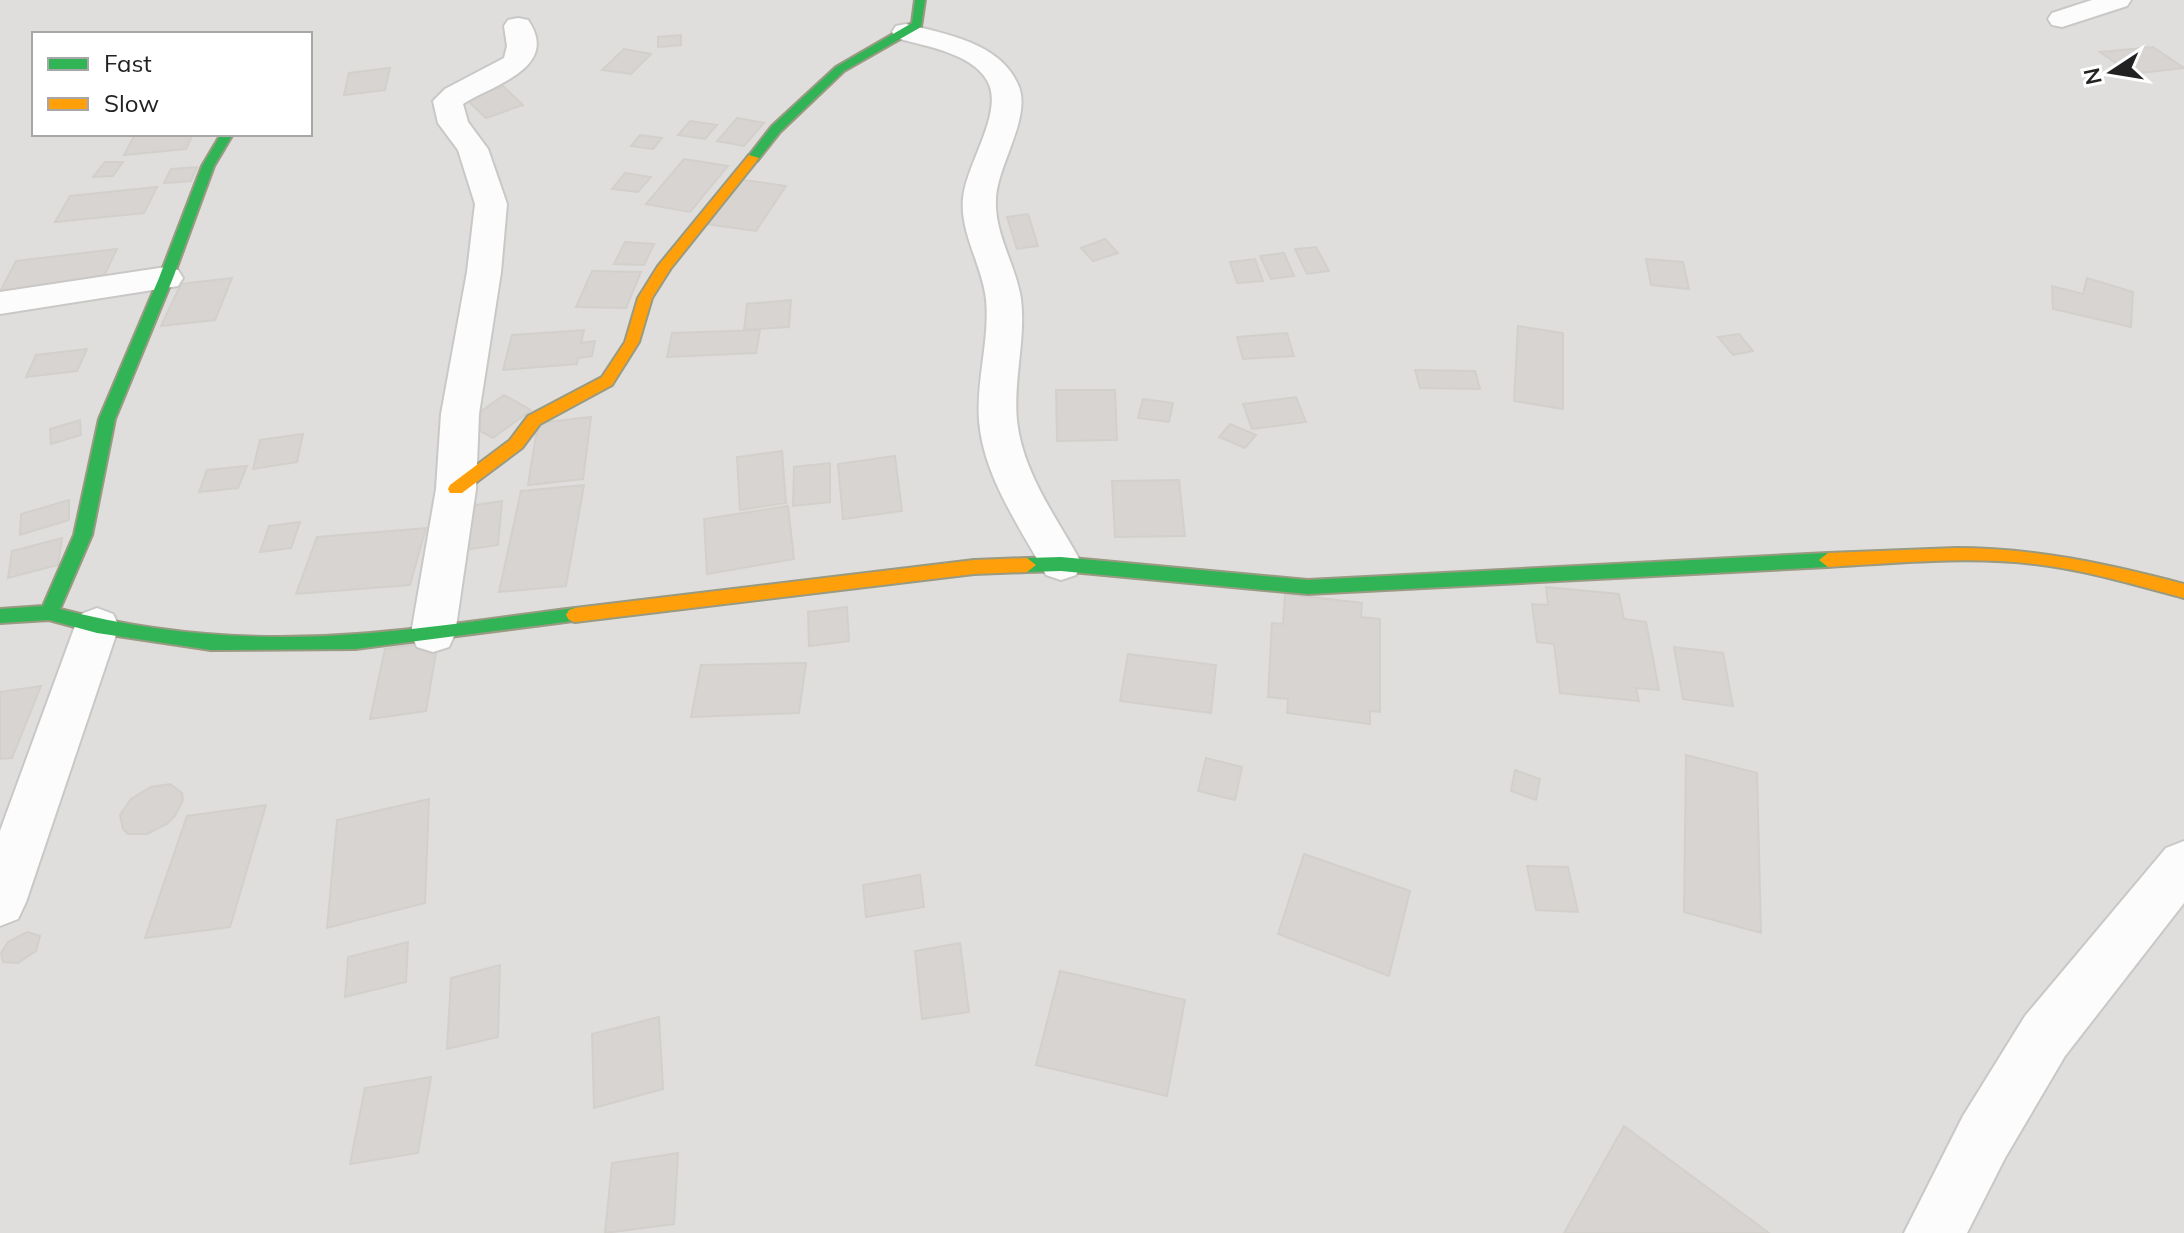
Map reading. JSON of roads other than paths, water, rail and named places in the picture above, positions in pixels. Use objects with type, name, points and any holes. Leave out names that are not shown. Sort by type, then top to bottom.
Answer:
[{"type":"street","points":[[456,489],[516,444],[534,420],[607,381],[632,342],[645,298],[665,266],[776,129],[840,69],[917,25],[920,0]]},
{"type":"street","points":[[2062,19],[2118,0]]},
{"type":"street","points":[[433,634],[456,489],[460,414],[484,272],[491,204],[473,149],[453,123],[448,101],[457,93],[506,69],[519,58],[521,42],[518,26]]},
{"type":"street","points":[[906,32],[978,57],[997,74],[1007,95],[1006,108],[985,165],[979,204],[1003,301],[998,422],[1014,476],[1061,564]]},
{"type":"street","points":[[49,613],[83,535],[107,419],[166,278],[208,166],[226,136]]},
{"type":"street","points":[[0,303],[166,278]]},
{"type":"street","points":[[0,616],[49,613],[97,626],[177,639],[246,644],[355,642],[974,567],[1061,564],[1308,587],[1950,554],[2031,557],[2080,564],[2184,591]]},
{"type":"street","points":[[0,902],[97,626]]},
{"type":"street","points":[[1935,1233],[1984,1137],[2045,1036],[2184,864]]}]
